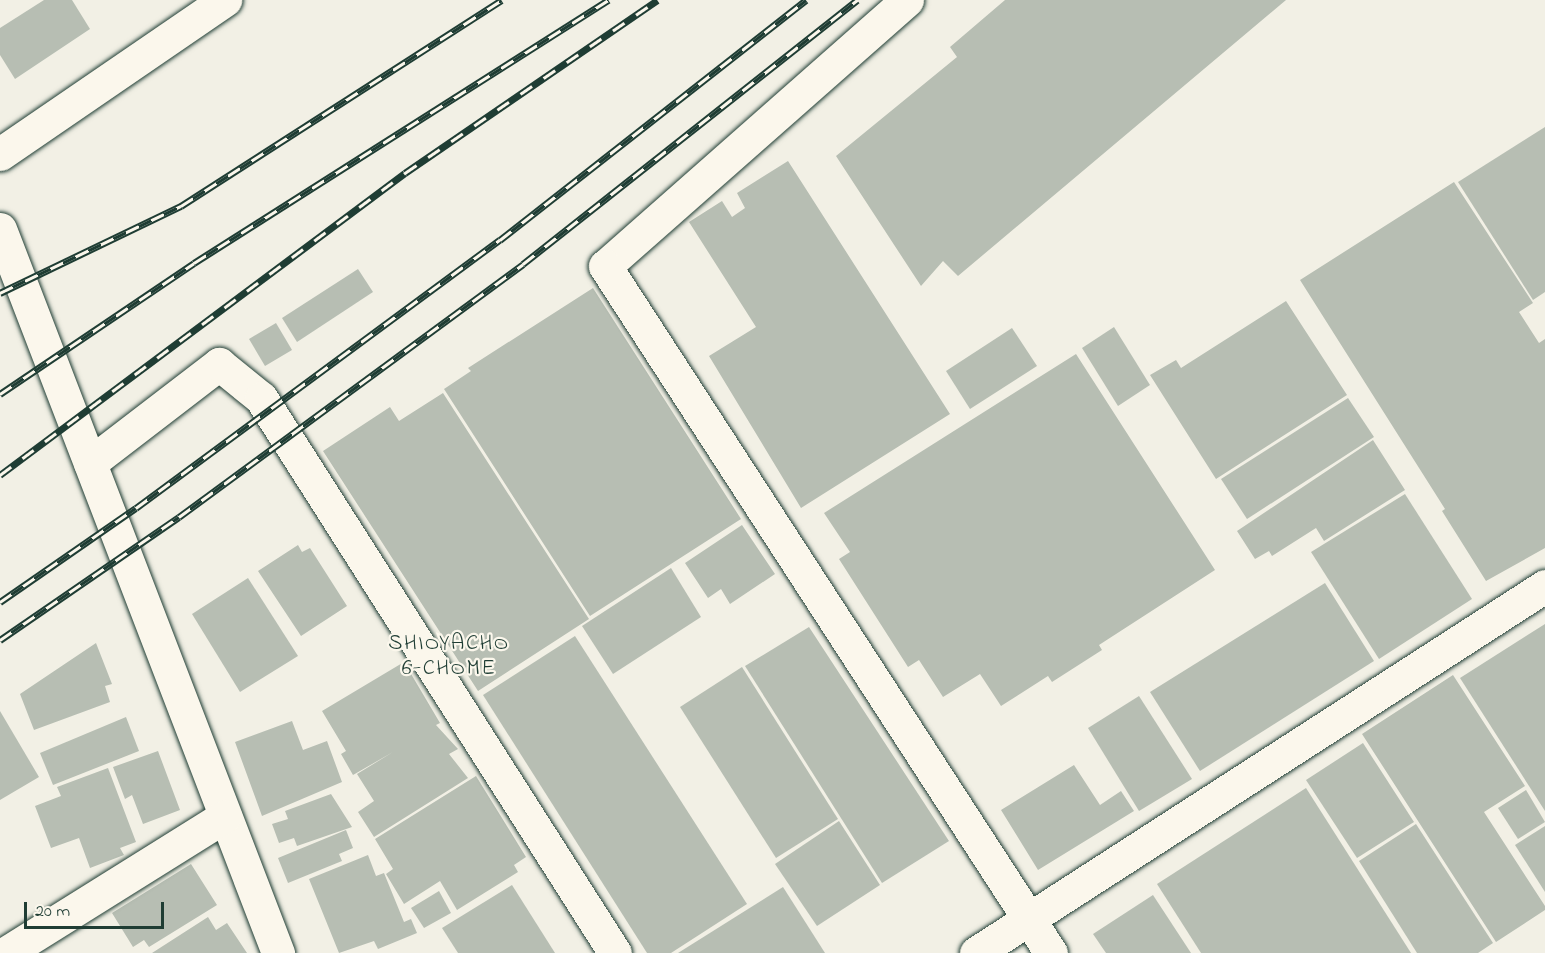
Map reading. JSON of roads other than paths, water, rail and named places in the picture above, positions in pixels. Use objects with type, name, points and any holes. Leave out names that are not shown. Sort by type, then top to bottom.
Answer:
[{"type":"street","points":[[0,154],[225,0]]},
{"type":"street","points":[[907,0],[605,266],[1032,918],[1051,953]]},
{"type":"street","points":[[0,229],[278,953]]},
{"type":"street","points":[[90,463],[219,364],[261,398],[615,953]]},
{"type":"street","points":[[976,953],[1545,586]]},
{"type":"street","points":[[6,953],[225,816]]},
{"type":"railway","points":[[0,293],[181,206],[502,0]]},
{"type":"railway","points":[[0,394],[194,263],[609,0]]},
{"type":"railway","points":[[0,475],[405,173],[658,0]]},
{"type":"railway","points":[[0,602],[136,508],[500,240],[806,0]]},
{"type":"railway","points":[[0,640],[179,517],[523,264],[857,0]]},
{"type":"district","name":"SHIOYACHO 6-CHOME","points":[[449,656]]}]
